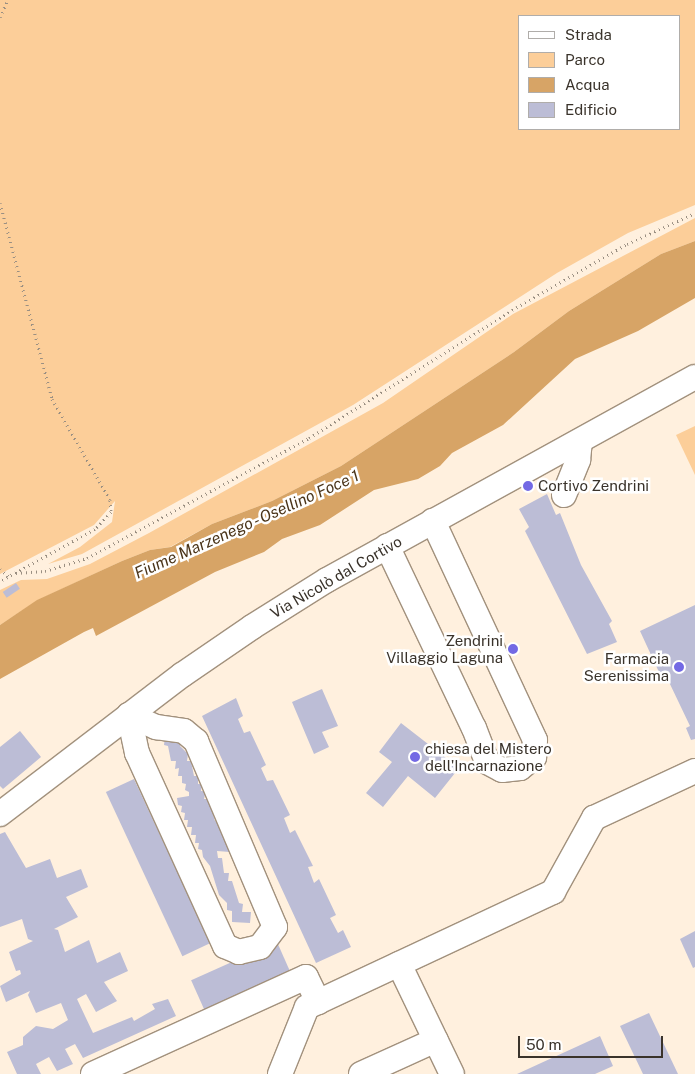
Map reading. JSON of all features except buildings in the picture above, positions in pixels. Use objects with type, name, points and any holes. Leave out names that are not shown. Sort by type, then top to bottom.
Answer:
[{"type":"street","name":"Via Nicolò dal Cortivo","points":[[0,814],[129,715],[252,626],[387,546],[695,377]]},
{"type":"street","points":[[564,495],[578,460],[580,441]]},
{"type":"street","points":[[387,546],[474,728],[487,762],[502,770],[520,768],[534,756],[535,740],[433,521]]},
{"type":"street","points":[[129,715],[156,726],[184,731],[196,741],[274,927],[260,947],[239,952],[225,946],[137,753],[129,715]]},
{"type":"street","points":[[280,1074],[307,1007],[553,892],[594,818],[695,771]]},
{"type":"street","points":[[399,964],[452,1074]]},
{"type":"street","points":[[93,1074],[306,977],[318,1002]]},
{"type":"street","points":[[361,1074],[436,1040]]},
{"type":"path","points":[[0,16],[8,0]]},
{"type":"path","points":[[0,202],[52,399],[110,500],[110,512],[96,529],[0,582]]},
{"type":"path","points":[[16,573],[45,571],[87,558],[309,438],[512,310],[626,244],[695,212]]},
{"type":"path","points":[[0,569],[9,576]]},
{"type":"green space","points":[[0,0],[695,0],[695,205],[628,233],[557,273],[353,405],[82,554],[48,564],[80,547],[112,522],[115,501],[94,525],[0,574]]},
{"type":"green space","points":[[695,218],[695,241],[661,254],[569,311],[514,352],[341,466],[272,501],[212,524],[170,547],[150,550],[122,561],[38,600],[0,625],[0,590],[21,580],[47,579],[90,564],[149,533],[383,403],[513,314]]},
{"type":"green space","points":[[695,426],[695,475],[676,435]]},
{"type":"water","name":"Fiume Marzenego - Osellino Foce 1","points":[[695,241],[695,298],[638,331],[575,359],[503,425],[452,453],[440,466],[418,479],[374,490],[320,525],[282,539],[264,552],[215,572],[96,636],[93,628],[84,632],[0,679],[0,625],[37,600],[122,561],[150,550],[171,547],[212,524],[272,501],[341,466],[514,352],[569,311],[661,254]]},
{"type":"place","name":"Cortivo Zendrini","points":[[528,486]]},
{"type":"place","name":"Zendrini Villaggio Laguna","points":[[513,649]]},
{"type":"place","name":"Farmacia Serenissima","points":[[679,667]]},
{"type":"place","name":"chiesa del Mistero dell'Incarnazione","points":[[415,757]]}]
